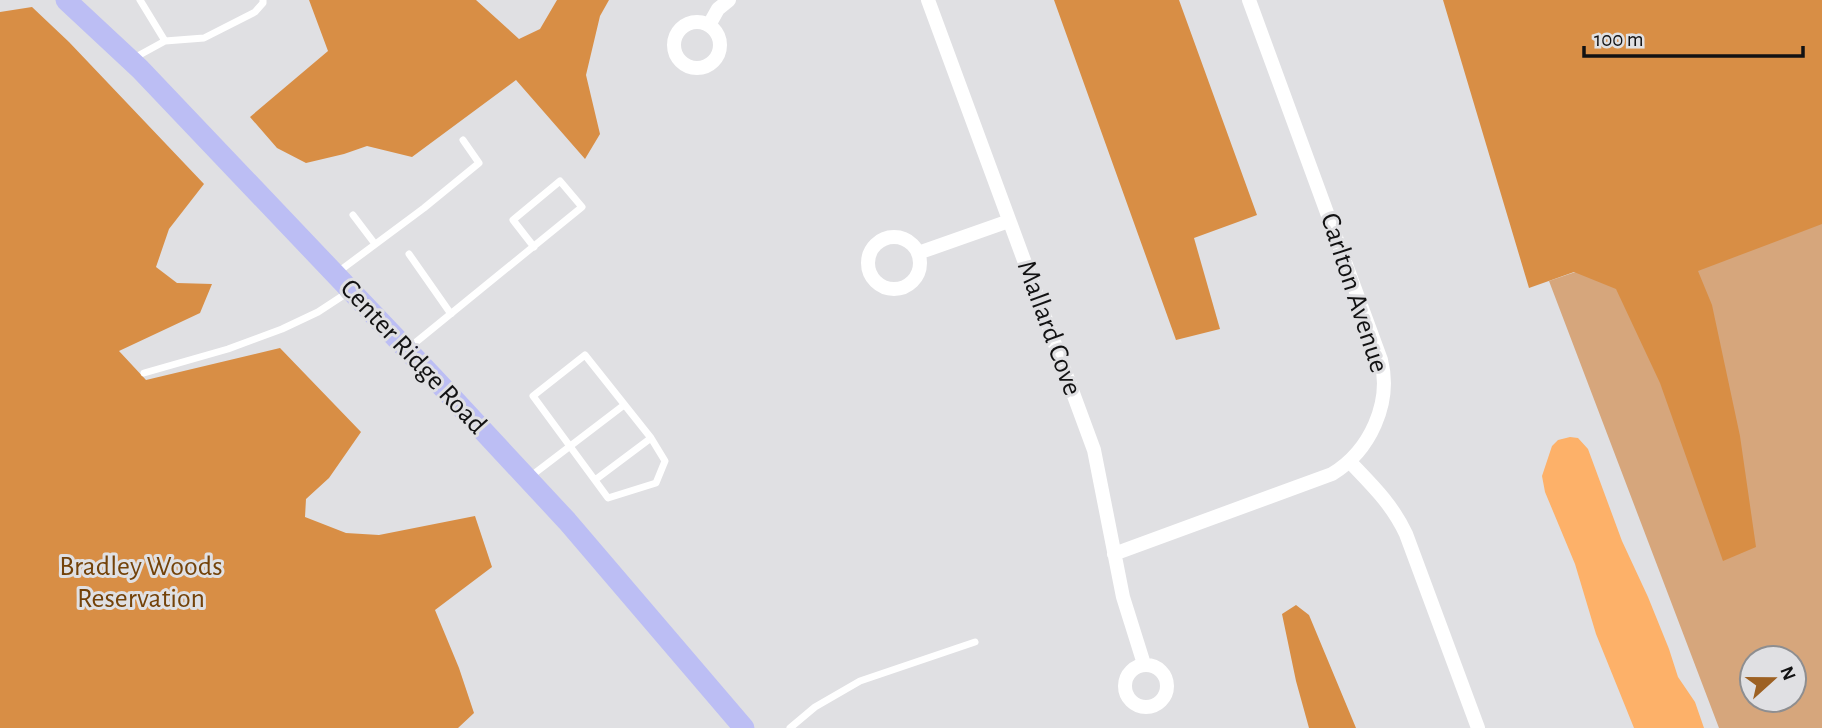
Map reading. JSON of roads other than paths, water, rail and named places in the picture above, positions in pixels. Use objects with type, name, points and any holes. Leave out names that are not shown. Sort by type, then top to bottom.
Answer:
[{"type":"main road","name":"Center Ridge Road","points":[[66,0],[131,60],[407,350],[583,540],[744,728]]},
{"type":"street","points":[[709,25],[718,9],[729,0]]},
{"type":"street","name":"Mallard Cove","points":[[928,0],[1094,450],[1123,597],[1144,664]]},
{"type":"street","name":"Carlton Avenue","points":[[1114,554],[1332,474],[1350,461],[1365,442],[1376,423],[1384,391],[1383,369],[1249,0]]},
{"type":"street","points":[[918,254],[1009,220]]},
{"type":"street","points":[[1350,461],[1387,500],[1406,534],[1478,728]]},
{"type":"lane","points":[[140,0],[165,41]]},
{"type":"lane","points":[[131,60],[165,41],[204,38],[255,12],[263,0]]},
{"type":"lane","points":[[335,275],[479,163],[463,140]]},
{"type":"lane","points":[[407,350],[534,247],[582,207],[560,181],[513,220],[534,247]]},
{"type":"lane","points":[[352,215],[375,244]]},
{"type":"lane","points":[[409,254],[451,314]]},
{"type":"lane","points":[[144,373],[228,349],[282,329],[318,312],[350,291]]},
{"type":"lane","points":[[585,355],[651,438],[665,461],[656,483],[608,498],[533,396],[585,355]]},
{"type":"lane","points":[[527,479],[624,405]]},
{"type":"lane","points":[[595,480],[651,438]]},
{"type":"lane","points":[[790,728],[815,707],[860,681],[975,642]]},
{"type":"park label","name":"Bradley Woods Reservation","points":[[141,583]]}]
